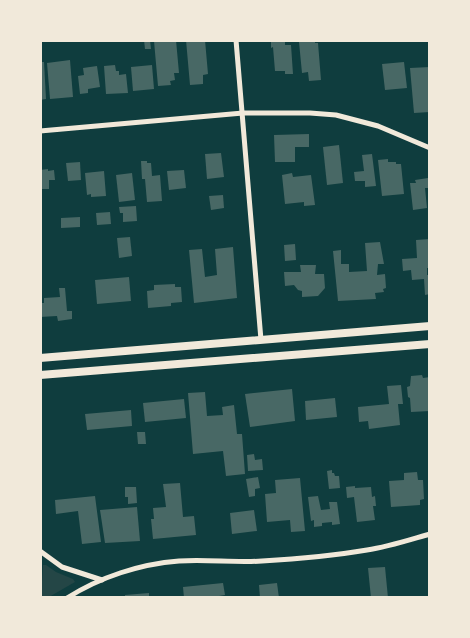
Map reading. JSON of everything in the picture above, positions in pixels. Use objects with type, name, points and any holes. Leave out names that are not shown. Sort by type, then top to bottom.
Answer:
[{"type":"main road","points":[[40,358],[429,326]]},
{"type":"main road","points":[[40,375],[429,344]]},
{"type":"street","points":[[236,40],[261,340]]},
{"type":"street","points":[[40,131],[278,112],[336,115],[378,126],[429,148]]},
{"type":"street","points":[[66,597],[132,569],[158,564],[180,561],[252,562],[303,558],[369,550],[429,534]]},
{"type":"street","points":[[40,551],[62,567],[102,580]]},
{"type":"shaded area","points":[[43,565],[75,582],[49,597],[41,597]]},
{"type":"building","points":[[144,40],[150,40],[151,49],[145,49]]},
{"type":"building","points":[[176,40],[179,73],[174,73],[175,80],[170,81],[171,85],[158,86],[154,41]]},
{"type":"building","points":[[186,40],[205,40],[208,74],[203,75],[203,84],[190,85]]},
{"type":"building","points":[[271,40],[285,40],[285,45],[291,45],[293,74],[275,71]]},
{"type":"building","points":[[315,41],[318,43],[321,80],[309,81],[308,72],[302,73],[299,42]]},
{"type":"building","points":[[70,60],[73,97],[50,99],[47,63]]},
{"type":"building","points":[[40,62],[44,62],[46,99],[40,100]]},
{"type":"building","points":[[404,62],[407,88],[385,90],[382,64]]},
{"type":"building","points":[[115,65],[119,75],[126,74],[128,93],[106,94],[104,66]]},
{"type":"building","points":[[152,65],[154,89],[133,91],[131,67]]},
{"type":"building","points":[[97,66],[100,87],[88,89],[88,93],[80,94],[78,76],[84,75],[83,68]]},
{"type":"building","points":[[430,67],[430,112],[414,113],[410,68]]},
{"type":"building","points":[[309,134],[309,147],[295,147],[295,162],[275,162],[274,135]]},
{"type":"building","points":[[339,145],[343,183],[327,185],[323,147]]},
{"type":"building","points":[[221,153],[224,177],[207,179],[205,154]]},
{"type":"building","points":[[372,154],[376,186],[365,187],[365,181],[355,181],[354,172],[364,171],[362,155]]},
{"type":"building","points":[[388,159],[388,162],[401,164],[404,194],[382,196],[378,160]]},
{"type":"building","points":[[141,161],[151,163],[152,176],[160,175],[162,201],[147,202]]},
{"type":"building","points":[[80,162],[81,180],[68,181],[66,163]]},
{"type":"building","points":[[48,169],[48,171],[54,170],[55,180],[49,180],[49,189],[40,189],[40,170]]},
{"type":"building","points":[[184,170],[186,188],[169,190],[167,171]]},
{"type":"building","points":[[104,171],[106,196],[87,195],[85,173]]},
{"type":"building","points":[[132,173],[135,200],[119,202],[116,175]]},
{"type":"building","points":[[292,173],[293,177],[311,175],[315,205],[304,206],[304,202],[285,204],[282,175]]},
{"type":"building","points":[[428,178],[429,188],[425,188],[427,208],[413,210],[410,183]]},
{"type":"building","points":[[223,195],[224,208],[211,210],[209,196]]},
{"type":"building","points":[[136,206],[137,221],[123,222],[123,213],[120,213],[119,207]]},
{"type":"building","points":[[110,212],[111,224],[97,225],[96,213]]},
{"type":"building","points":[[80,217],[80,227],[61,228],[61,218]]},
{"type":"building","points":[[130,237],[132,256],[119,258],[117,238]]},
{"type":"building","points":[[430,239],[430,268],[427,268],[427,275],[430,275],[430,294],[425,295],[424,279],[412,280],[411,270],[403,271],[402,259],[417,258],[416,240]]},
{"type":"building","points":[[380,242],[384,264],[378,264],[377,275],[385,274],[384,292],[375,293],[376,299],[338,301],[333,251],[341,250],[341,264],[349,264],[349,272],[367,271],[365,243]]},
{"type":"building","points":[[295,244],[296,260],[285,261],[284,245]]},
{"type":"building","points":[[233,247],[237,298],[194,303],[189,250],[202,249],[205,277],[217,275],[215,249]]},
{"type":"building","points":[[300,265],[316,265],[315,274],[324,274],[325,288],[318,296],[302,297],[302,291],[294,285],[285,286],[284,272],[301,272]]},
{"type":"building","points":[[129,277],[131,301],[97,304],[95,280]]},
{"type":"building","points":[[175,284],[175,287],[181,287],[182,302],[171,303],[171,306],[148,308],[147,291],[154,290],[154,285]]},
{"type":"building","points":[[59,288],[65,288],[67,311],[72,311],[72,319],[58,321],[57,316],[40,317],[40,303],[44,303],[44,298],[60,297]]},
{"type":"building","points":[[422,375],[423,378],[430,377],[430,411],[411,412],[407,387],[410,386],[411,376]]},
{"type":"building","points":[[401,385],[403,404],[398,404],[400,425],[369,429],[368,421],[359,422],[358,407],[389,404],[387,386]]},
{"type":"building","points":[[292,389],[295,421],[250,427],[245,394]]},
{"type":"building","points":[[205,392],[207,416],[223,415],[222,407],[234,405],[237,434],[242,434],[245,474],[226,476],[223,451],[193,454],[188,393]]},
{"type":"building","points":[[335,398],[337,417],[306,420],[305,401]]},
{"type":"building","points":[[184,399],[186,418],[145,422],[143,403]]},
{"type":"building","points":[[131,410],[132,426],[87,430],[85,414]]},
{"type":"building","points":[[137,432],[145,432],[146,444],[138,444]]},
{"type":"building","points":[[254,454],[255,460],[262,459],[263,470],[248,471],[247,455]]},
{"type":"building","points":[[332,470],[335,476],[339,476],[340,488],[329,489],[327,471]]},
{"type":"building","points":[[417,472],[418,480],[423,480],[424,499],[420,500],[420,505],[391,507],[389,481],[404,480],[404,473]]},
{"type":"building","points":[[258,477],[260,488],[255,489],[255,496],[249,497],[246,479]]},
{"type":"building","points":[[300,478],[305,531],[291,532],[290,520],[267,522],[265,494],[276,493],[275,480]]},
{"type":"building","points":[[180,483],[183,517],[194,516],[196,535],[153,539],[151,519],[154,519],[153,508],[166,507],[163,484]]},
{"type":"building","points":[[355,486],[355,488],[371,487],[372,497],[375,496],[376,506],[373,506],[375,520],[357,522],[354,497],[347,498],[346,487]]},
{"type":"building","points":[[125,487],[136,487],[137,503],[128,504]]},
{"type":"building","points":[[95,496],[101,542],[82,544],[78,511],[56,514],[55,500]]},
{"type":"building","points":[[318,496],[321,510],[330,509],[329,502],[337,502],[340,524],[322,523],[322,526],[314,527],[308,497]]},
{"type":"building","points":[[137,507],[140,541],[105,543],[100,510]]},
{"type":"building","points":[[254,510],[257,531],[232,534],[230,513]]},
{"type":"building","points":[[385,567],[388,598],[371,598],[368,568]]},
{"type":"building","points":[[223,583],[225,595],[184,598],[183,587]]},
{"type":"building","points":[[277,583],[279,598],[260,598],[259,585]]},
{"type":"building","points":[[149,593],[149,598],[125,598],[125,595]]}]
